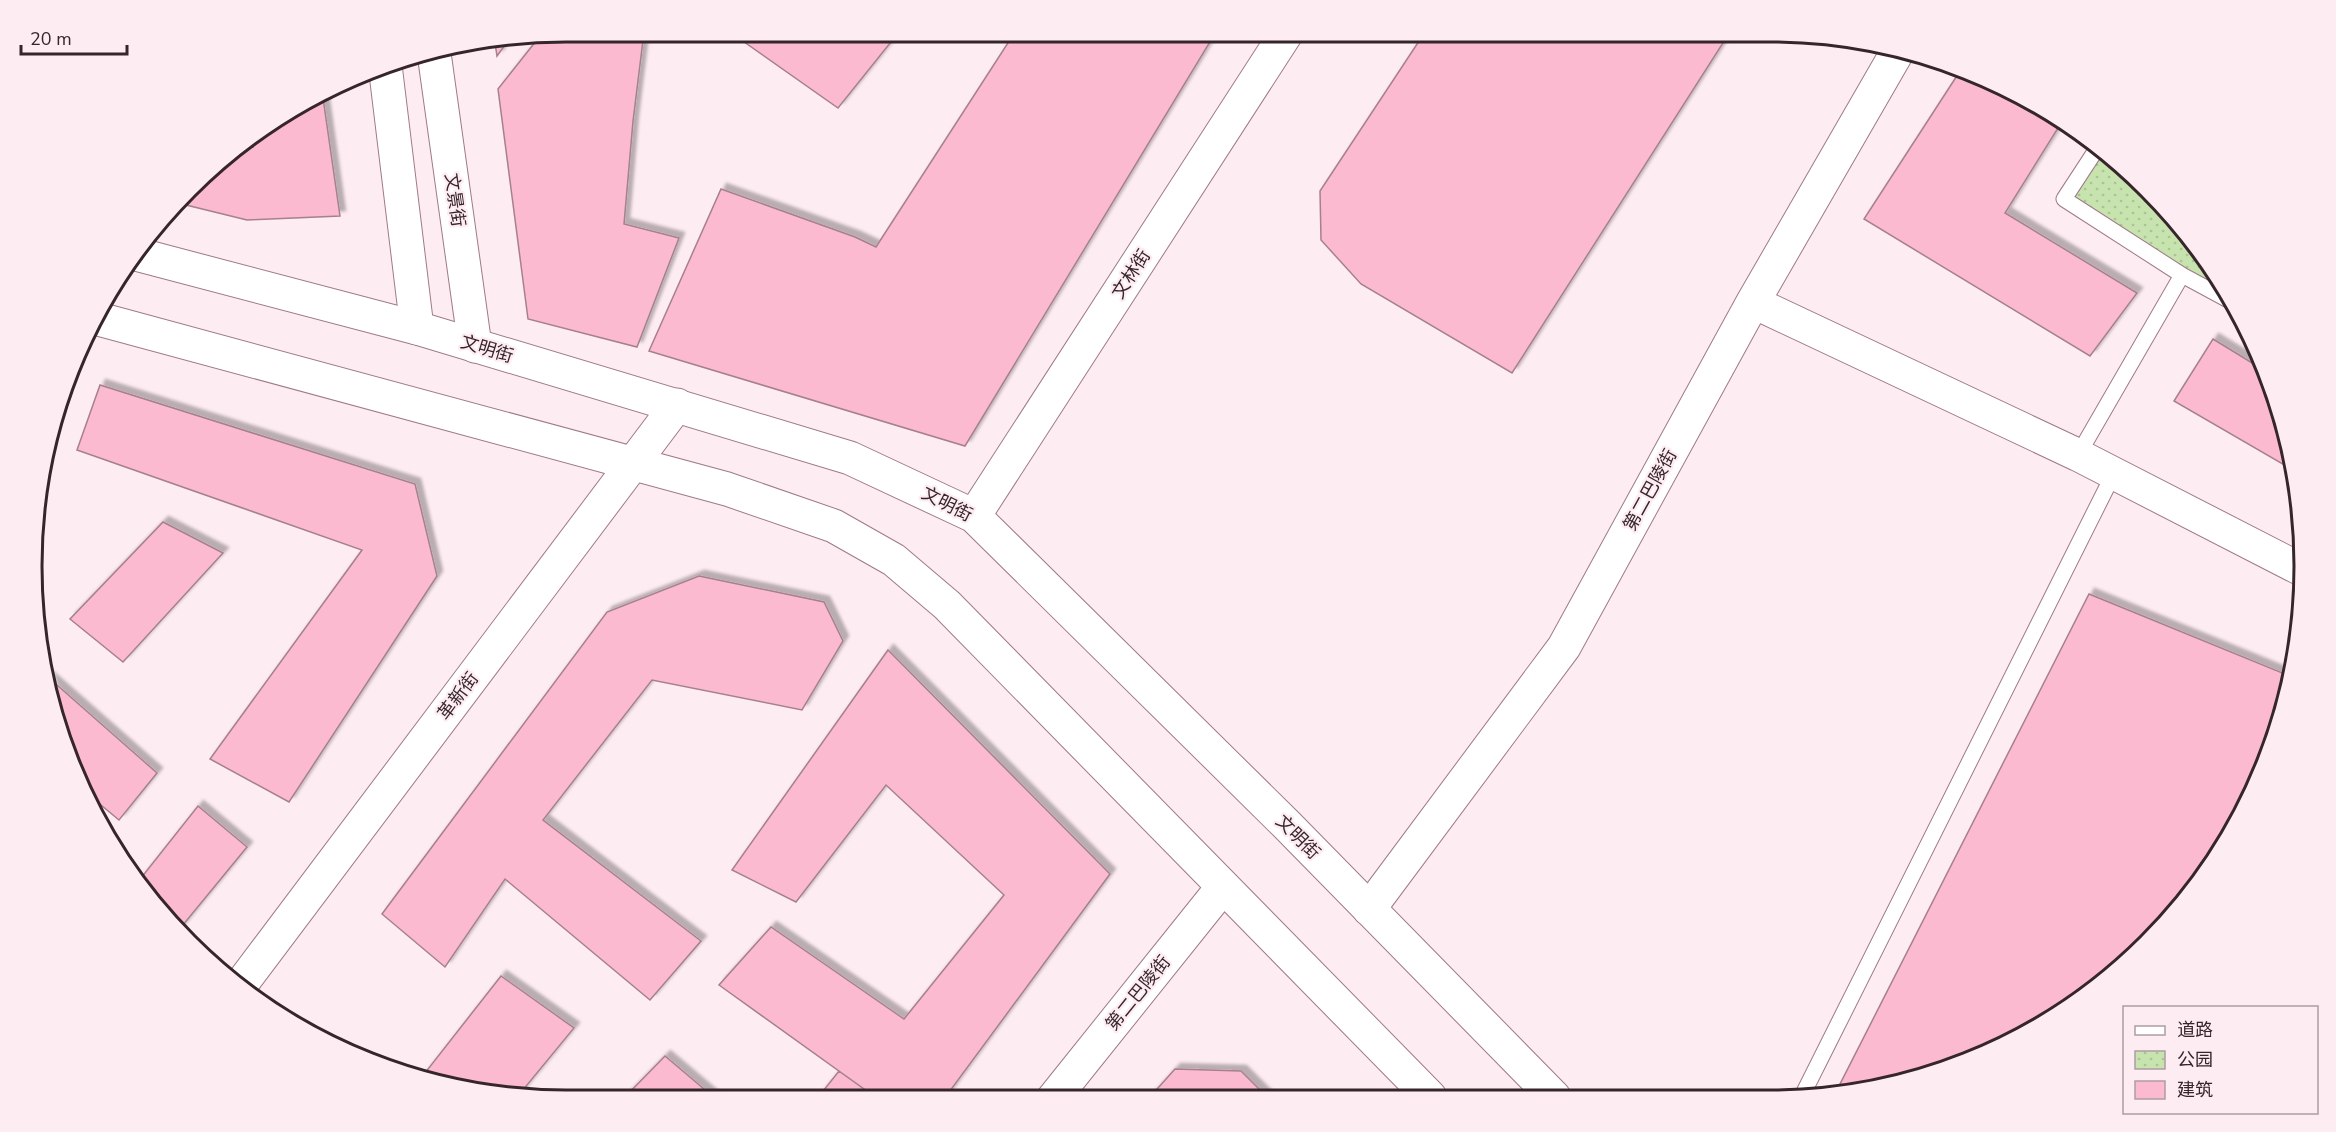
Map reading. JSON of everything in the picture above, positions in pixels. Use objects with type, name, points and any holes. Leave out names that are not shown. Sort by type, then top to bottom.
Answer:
[{"type":"main road","name":"文林街","points":[[974,516],[1281,42]]},
{"type":"main road","name":"第二巴陵街","points":[[1369,909],[1564,647],[1753,302],[1894,57]]},
{"type":"main road","name":"文景街","points":[[436,59],[475,346]]},
{"type":"main road","points":[[386,74],[417,328]]},
{"type":"main road","name":"文明街","points":[[144,256],[417,328],[850,458],[974,516],[1369,909],[1547,1090]]},
{"type":"main road","points":[[103,320],[727,489],[834,526],[894,560],[947,605],[1222,888],[1423,1090]]},
{"type":"main road","name":"革新街","points":[[245,980],[677,405]]},
{"type":"main road","name":"第二巴陵街","points":[[1060,1090],[1222,888]]},
{"type":"street","points":[[1753,302],[2078,455],[2294,566]]},
{"type":"lane","points":[[2094,154],[2064,199],[2182,275],[2218,294]]},
{"type":"lane","points":[[2078,455],[2182,275]]},
{"type":"lane","points":[[1806,1089],[2114,474]]},
{"type":"green space","points":[[2094,154],[2141,195],[2186,247],[2217,293],[2065,199]]},
{"type":"building","points":[[643,42],[624,224],[679,238],[637,347],[528,319],[498,89],[535,43]]},
{"type":"building","points":[[744,42],[891,42],[838,108]]},
{"type":"building","points":[[1009,42],[1210,42],[965,446],[649,351],[721,189],[855,237],[876,247]]},
{"type":"building","points":[[1418,42],[1724,42],[1512,373],[1361,284],[1321,240],[1320,191]]},
{"type":"building","points":[[505,45],[497,56],[496,46]]},
{"type":"building","points":[[1956,77],[2002,96],[2058,128],[2005,213],[2137,293],[2090,356],[1864,219]]},
{"type":"building","points":[[324,102],[340,216],[247,220],[186,205],[221,172],[275,130]]},
{"type":"building","points":[[2213,339],[2253,364],[2276,430],[2284,465],[2174,401]]},
{"type":"building","points":[[100,385],[415,484],[437,576],[289,802],[210,759],[362,550],[77,450]]},
{"type":"building","points":[[163,522],[223,553],[123,662],[70,619]]},
{"type":"building","points":[[699,576],[824,602],[843,641],[802,710],[652,680],[543,820],[701,941],[650,1000],[505,879],[445,967],[382,914],[607,612]]},
{"type":"building","points":[[2089,594],[2283,673],[2276,702],[2254,767],[2224,828],[2186,885],[2141,937],[2089,982],[2061,1002],[2002,1036],[1971,1050],[1906,1072],[1839,1086]]},
{"type":"building","points":[[888,650],[1110,874],[951,1090],[865,1090],[719,985],[771,927],[904,1019],[1004,895],[886,785],[796,902],[732,870]]},
{"type":"building","points":[[56,684],[157,773],[119,820],[99,803],[96,798],[70,734]]},
{"type":"building","points":[[198,806],[247,847],[184,924],[143,875]]},
{"type":"building","points":[[501,976],[574,1028],[524,1088],[464,1080],[427,1071]]},
{"type":"building","points":[[665,1056],[705,1090],[632,1090]]},
{"type":"building","points":[[1175,1069],[1241,1071],[1260,1090],[1156,1090]]},
{"type":"building","points":[[839,1071],[865,1090],[824,1090]]}]
